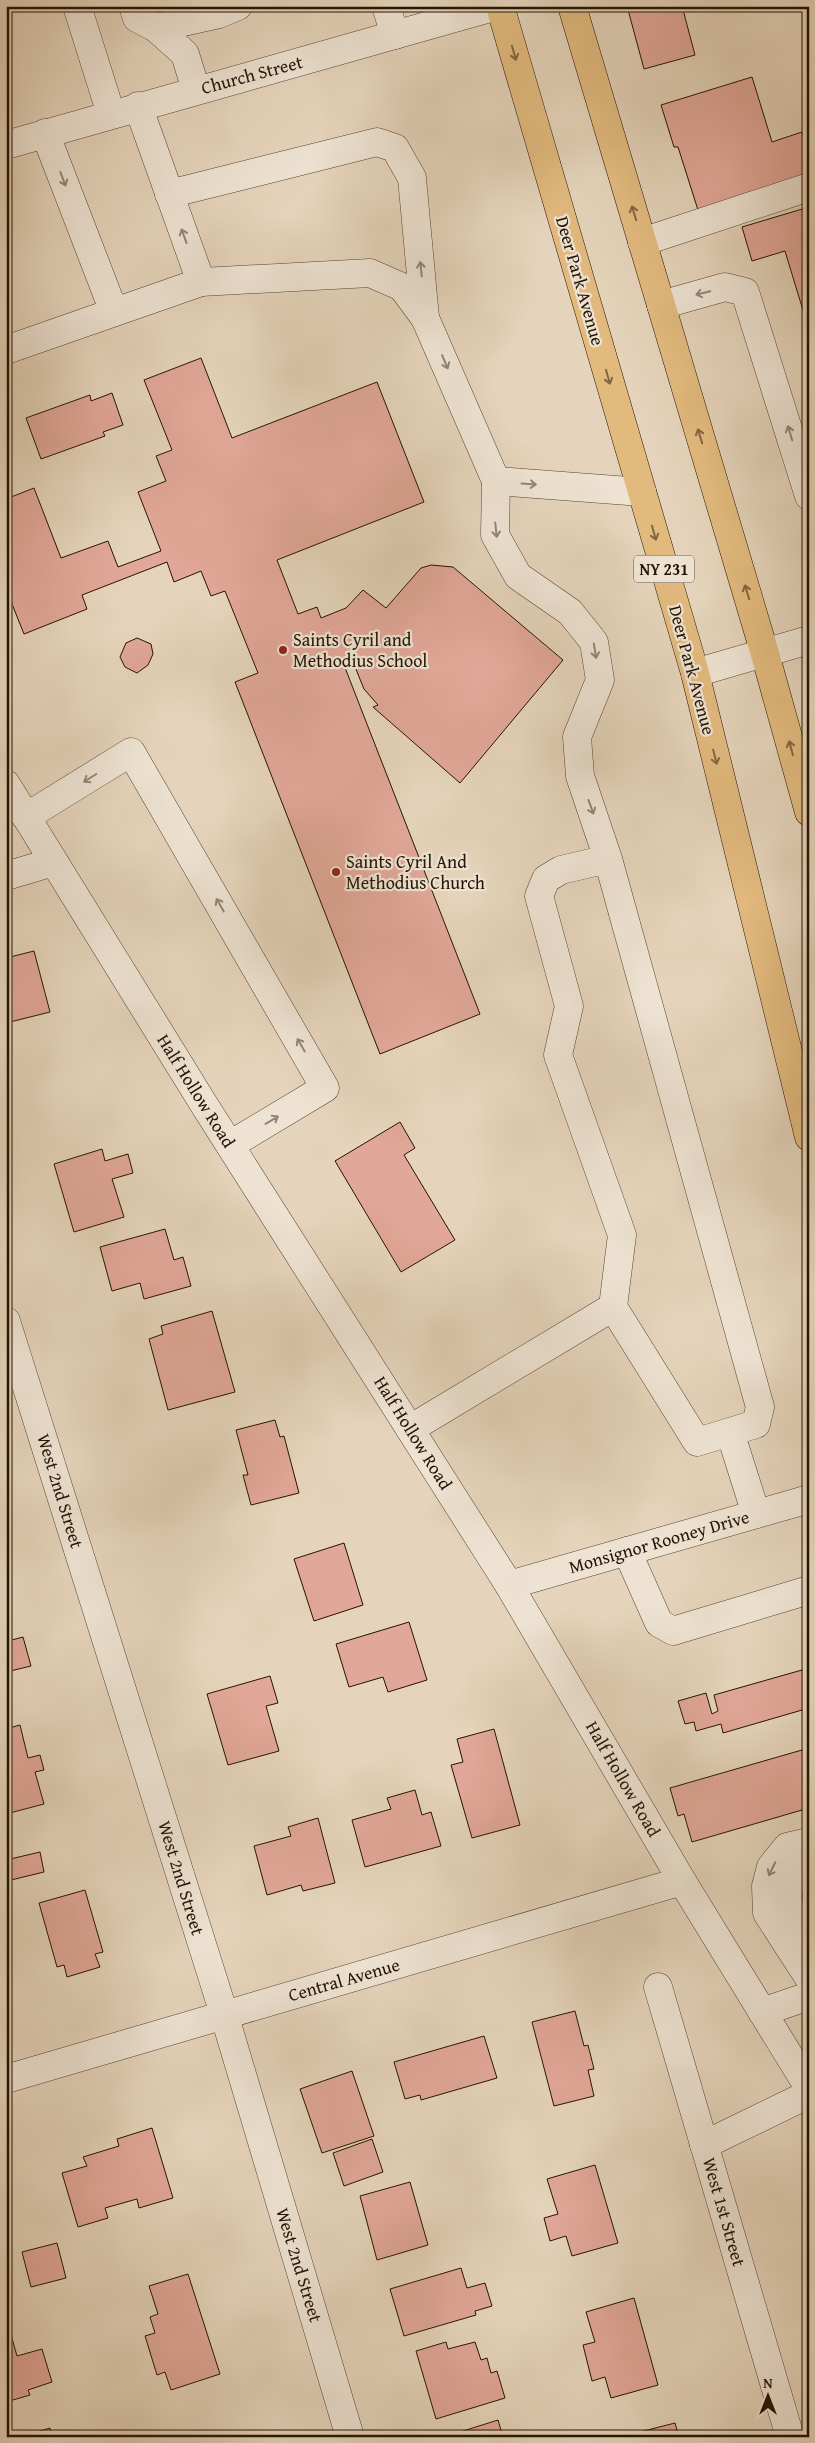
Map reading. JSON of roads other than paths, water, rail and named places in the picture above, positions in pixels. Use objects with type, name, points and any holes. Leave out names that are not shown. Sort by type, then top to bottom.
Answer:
[{"type":"main road","name":"Deer Park Avenue","points":[[498,6],[695,673],[809,1137]]},
{"type":"main road","points":[[572,6],[765,654],[809,812]]},
{"type":"street","points":[[77,6],[111,114]]},
{"type":"street","points":[[132,6],[137,18],[156,28],[186,54],[196,90]]},
{"type":"street","points":[[156,28],[238,6]]},
{"type":"street","points":[[386,6],[395,36]]},
{"type":"street","name":"Church Street","points":[[6,145],[138,106],[498,6]]},
{"type":"street","points":[[186,54],[198,18]]},
{"type":"street","points":[[138,106],[201,282]]},
{"type":"street","points":[[45,133],[114,312]]},
{"type":"street","points":[[169,194],[377,142],[395,148],[412,178],[426,318]]},
{"type":"street","points":[[642,242],[809,187]]},
{"type":"street","points":[[6,350],[201,282],[370,273],[402,288],[426,318],[496,481],[495,535],[518,576],[570,612],[594,642],[600,680],[577,737],[580,776],[605,847],[760,1407],[756,1424],[697,1442],[613,1307],[622,1236],[558,1055],[569,1006],[539,896],[546,879],[605,847]]},
{"type":"street","points":[[661,304],[725,288],[745,292],[809,496]]},
{"type":"street","points":[[496,481],[642,492]]},
{"type":"street","points":[[695,673],[809,640]]},
{"type":"street","points":[[26,817],[131,752],[325,1088],[230,1145]]},
{"type":"street","name":"Half Hollow Road","points":[[6,784],[230,1145],[509,1585],[682,1881],[809,2088]]},
{"type":"street","points":[[6,876],[53,862]]},
{"type":"street","points":[[410,1429],[613,1307]]},
{"type":"street","name":"West 2nd Street","points":[[6,1321],[224,2014],[350,2437]]},
{"type":"street","points":[[730,1432],[756,1514]]},
{"type":"street","name":"Monsignor Rooney Drive","points":[[509,1585],[809,1499]]},
{"type":"street","points":[[626,1551],[659,1624],[673,1631],[809,1590]]},
{"type":"street","points":[[809,1842],[787,1847],[771,1867],[766,1886],[767,1913],[809,1978]]},
{"type":"street","points":[[809,1858],[795,1871],[787,1890],[787,1906],[809,1942]]},
{"type":"street","name":"Central Avenue","points":[[6,2079],[682,1881]]},
{"type":"street","name":"West 1st Street","points":[[658,1987],[790,2437]]},
{"type":"street","points":[[762,2012],[809,1996]]},
{"type":"street","points":[[704,2145],[809,2094]]},
{"type":"place","name":"Saints Cyril and Methodius School","points":[[283,650]]},
{"type":"place","name":"Saints Cyril And Methodius Church","points":[[336,872]]}]
